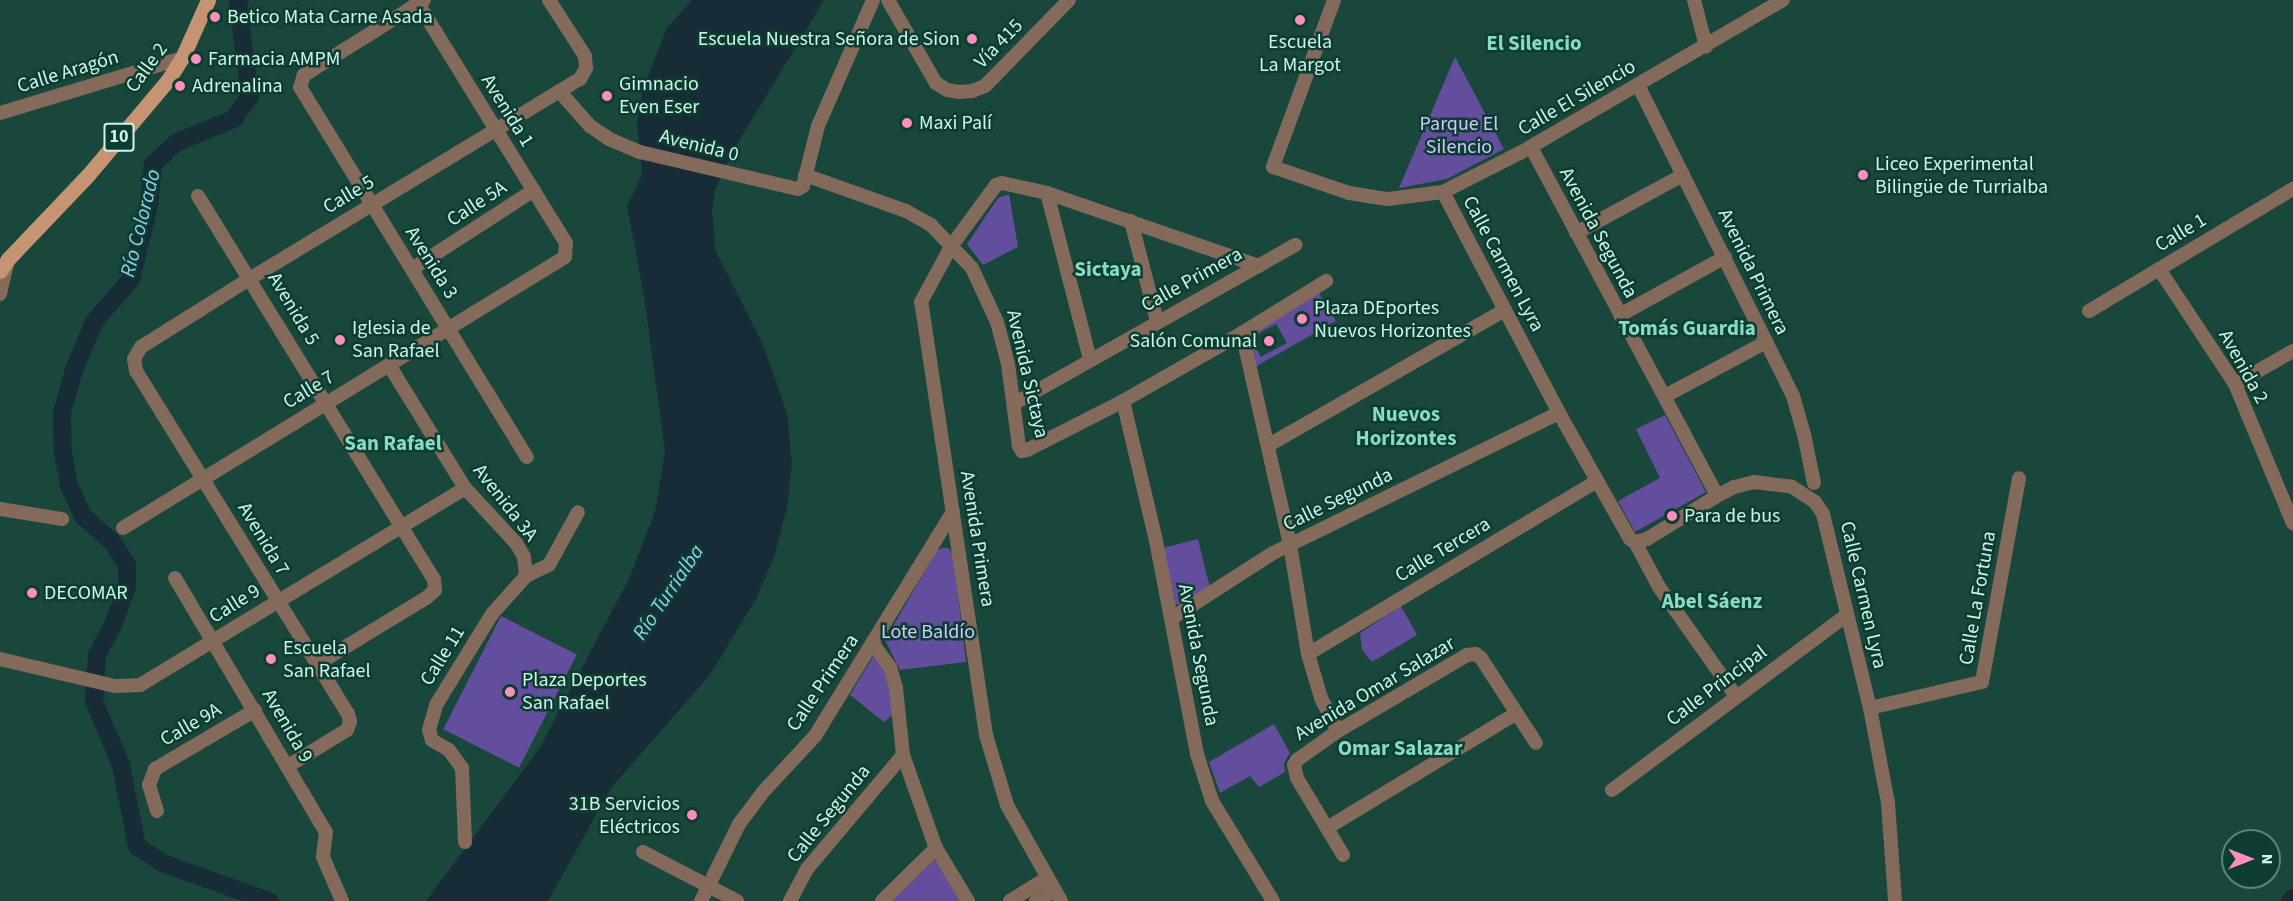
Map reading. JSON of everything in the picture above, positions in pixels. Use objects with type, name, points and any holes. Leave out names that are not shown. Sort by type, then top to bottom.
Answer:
[{"type":"main road","name":"Calle 2","points":[[3,264],[88,175],[168,80],[182,58],[208,0]]},
{"type":"street","name":"Calle 5","points":[[136,371],[135,359],[141,347],[580,79],[586,68],[585,56],[549,0]]},
{"type":"street","points":[[805,175],[818,126],[873,0]]},
{"type":"street","name":"Vía 415","points":[[888,0],[936,83],[947,90],[959,92],[972,92],[985,86],[1069,0]]},
{"type":"street","name":"Calle El Silencio","points":[[1334,0],[1273,167],[1349,193],[1388,200],[1443,192],[1530,147],[1784,0]]},
{"type":"street","points":[[1694,0],[1706,46]]},
{"type":"street","name":"Avenida 3","points":[[420,1],[304,75],[300,83],[302,90],[527,457]]},
{"type":"street","name":"Avenida 1","points":[[420,1],[566,243]]},
{"type":"street","name":"Calle Aragón","points":[[0,112],[182,58]]},
{"type":"street","name":"Avenida Primera","points":[[1638,85],[1793,396],[1814,483]]},
{"type":"street","name":"Avenida 0","points":[[559,91],[573,110],[600,133],[640,152],[798,189],[803,186],[805,175]]},
{"type":"street","name":"Avenida Segunda","points":[[1530,147],[1717,495]]},
{"type":"street","name":"Avenida Sictaya","points":[[805,175],[906,211],[931,225],[972,268],[997,322],[1015,403],[1019,446],[1022,451],[1122,401],[1242,333],[1326,281]]},
{"type":"street","points":[[1576,233],[1683,175]]},
{"type":"street","points":[[952,245],[996,185],[1002,183],[1047,193],[1259,266]]},
{"type":"street","name":"Calle 1","points":[[2089,311],[2293,189]]},
{"type":"street","name":"Calle 5A","points":[[412,269],[534,190]]},
{"type":"street","name":"Calle Carmen Lyra","points":[[1443,192],[1559,413],[1627,536],[1635,542],[1641,542],[1717,495],[1734,487],[1754,482],[1792,487],[1815,502],[1826,523],[1870,708],[1888,802],[1895,901]]},
{"type":"street","points":[[1047,193],[1090,359]]},
{"type":"street","name":"Avenida 5","points":[[198,196],[251,278],[434,579],[435,590],[426,598],[316,665]]},
{"type":"street","points":[[1131,221],[1157,321]]},
{"type":"street","name":"Calle 7","points":[[123,528],[565,257],[566,243]]},
{"type":"street","name":"Avenida Primera","points":[[952,245],[921,302],[953,512],[992,757],[1007,805],[1054,890]]},
{"type":"street","name":"Calle Primera","points":[[1015,403],[1295,245]]},
{"type":"street","points":[[1620,315],[1725,257]]},
{"type":"street","points":[[0,294],[3,264]]},
{"type":"street","name":"Avenida 2","points":[[2159,269],[2235,384],[2293,523]]},
{"type":"street","points":[[1269,445],[1505,310]]},
{"type":"street","points":[[1242,333],[1290,545],[1308,654],[1321,698],[1338,731]]},
{"type":"street","points":[[1665,396],[1766,342]]},
{"type":"street","points":[[2235,384],[2293,351]]},
{"type":"street","name":"Avenida 3A","points":[[389,365],[465,488],[516,543],[524,557],[526,576]]},
{"type":"street","name":"Avenida 7","points":[[136,371],[348,714],[350,722],[347,730],[288,766]]},
{"type":"street","name":"Avenida Segunda","points":[[1122,401],[1172,618],[1197,754],[1212,801],[1273,901]]},
{"type":"street","name":"Calle Segunda","points":[[1172,618],[1290,545],[1559,413]]},
{"type":"street","name":"Calle La Fortuna","points":[[1870,708],[1982,682],[2019,478]]},
{"type":"street","name":"Calle Tercera","points":[[1308,654],[1597,481]]},
{"type":"street","name":"Calle 9","points":[[0,659],[115,686],[140,685],[465,488]]},
{"type":"street","points":[[0,509],[62,519]]},
{"type":"street","name":"Calle 11","points":[[465,842],[462,768],[449,750],[432,740],[429,730],[436,705],[492,614],[526,576],[549,565],[578,512]]},
{"type":"street","name":"Calle Primera","points":[[701,901],[739,824],[762,793],[815,736],[953,512]]},
{"type":"street","points":[[1635,542],[1659,587],[1736,696]]},
{"type":"street","name":"Avenida 9","points":[[175,578],[214,640],[326,832],[323,857],[342,901]]},
{"type":"street","name":"Calle Principal","points":[[1612,790],[1847,615]]},
{"type":"street","points":[[873,644],[890,667],[896,688],[903,754],[936,848],[968,901]]},
{"type":"street","name":"Avenida Omar Salazar","points":[[1343,855],[1297,778],[1294,765],[1297,760],[1338,731],[1472,654],[1481,658],[1515,714],[1536,743]]},
{"type":"street","name":"Calle 9A","points":[[157,811],[149,785],[155,769],[255,710]]},
{"type":"street","points":[[1327,828],[1515,714]]},
{"type":"street","name":"Calle Segunda","points":[[789,901],[807,869],[903,754]]},
{"type":"street","points":[[882,901],[936,848]]},
{"type":"street","points":[[642,852],[737,901]]},
{"type":"street","points":[[1010,901],[1054,890]]},
{"type":"street","points":[[1036,901],[1054,890]]},
{"type":"green space","name":"Parque El Silencio","points":[[1455,57],[1504,149],[1447,179],[1399,188]]},
{"type":"green space","points":[[1009,194],[1018,247],[983,265],[967,244],[998,198]]},
{"type":"green space","points":[[1317,290],[1336,321],[1255,367],[1245,334]],"holes":[[[1276,324],[1287,343],[1261,357],[1250,338]]]},
{"type":"green space","points":[[1665,415],[1706,492],[1635,532],[1618,501],[1660,478],[1636,429]]},
{"type":"green space","points":[[1198,539],[1210,588],[1187,605],[1174,604],[1163,548]]},
{"type":"green space","name":"Lote Baldío","points":[[948,548],[953,553],[966,662],[900,670],[885,640],[937,550]]},
{"type":"green space","points":[[1401,606],[1417,635],[1372,662],[1362,650],[1360,633]]},
{"type":"green space","name":"Plaza Deportes San Rafael","points":[[501,616],[577,655],[519,768],[443,729]]},
{"type":"green space","name":"Lote Baldío","points":[[877,650],[894,680],[897,711],[884,722],[850,695]]},
{"type":"green space","points":[[1274,724],[1290,753],[1284,763],[1285,772],[1259,787],[1250,776],[1220,793],[1209,762]]},
{"type":"green space","points":[[934,859],[965,901],[890,901]]},
{"type":"water","name":"Río Turrialba","points":[[692,0],[824,0],[734,149],[715,190],[712,212],[716,252],[762,342],[787,413],[792,464],[787,507],[774,557],[756,599],[709,676],[611,788],[548,901],[426,901],[539,749],[630,577],[655,511],[665,451],[644,296],[627,206],[642,175],[637,124],[642,91],[667,28]]},
{"type":"waterway","name":"Río Colorado","points":[[240,0],[238,4],[250,96],[234,119],[177,142],[153,164],[149,205],[131,279],[94,322],[74,370],[62,413],[63,452],[69,485],[83,516],[113,543],[127,565],[127,587],[113,625],[97,655],[94,701],[121,765],[137,846],[162,863],[269,901]]},
{"type":"waterway","points":[[2290,901],[2293,898]]},
{"type":"place","name":"Betico Mata Carne Asada","points":[[215,17]]},
{"type":"place","name":"Escuela La Margot","points":[[1300,20]]},
{"type":"place","name":"Escuela Nuestra Señora de Sion","points":[[972,39]]},
{"type":"place","name":"Farmacia AMPM","points":[[196,59]]},
{"type":"place","name":"Adrenalina","points":[[180,86]]},
{"type":"place","name":"Gimnacio Even Eser","points":[[607,96]]},
{"type":"place","name":"Maxi Palí","points":[[907,123]]},
{"type":"place","name":"Liceo Experimental Bilingüe de Turrialba","points":[[1863,175]]},
{"type":"place","name":"Plaza DEportes Nuevos Horizontes","points":[[1302,319]]},
{"type":"place","name":"Iglesia de San Rafael","points":[[340,340]]},
{"type":"place","name":"Salón Comunal","points":[[1269,341]]},
{"type":"place","name":"Para de bus","points":[[1672,516]]},
{"type":"place","name":"DECOMAR","points":[[32,593]]},
{"type":"place","name":"Escuela San Rafael","points":[[271,659]]},
{"type":"place","name":"Plaza Deportes San Rafael","points":[[510,692]]},
{"type":"place","name":"31B Servicios Eléctricos","points":[[692,815]]},
{"type":"district","name":"El Silencio","points":[[1534,43]]},
{"type":"district","name":"Sictaya","points":[[1108,269]]},
{"type":"district","name":"Tomás Guardia","points":[[1687,328]]},
{"type":"district","name":"Nuevos Horizontes","points":[[1406,426]]},
{"type":"district","name":"San Rafael","points":[[393,443]]},
{"type":"district","name":"Abel Sáenz","points":[[1712,601]]},
{"type":"district","name":"Omar Salazar","points":[[1400,748]]}]
